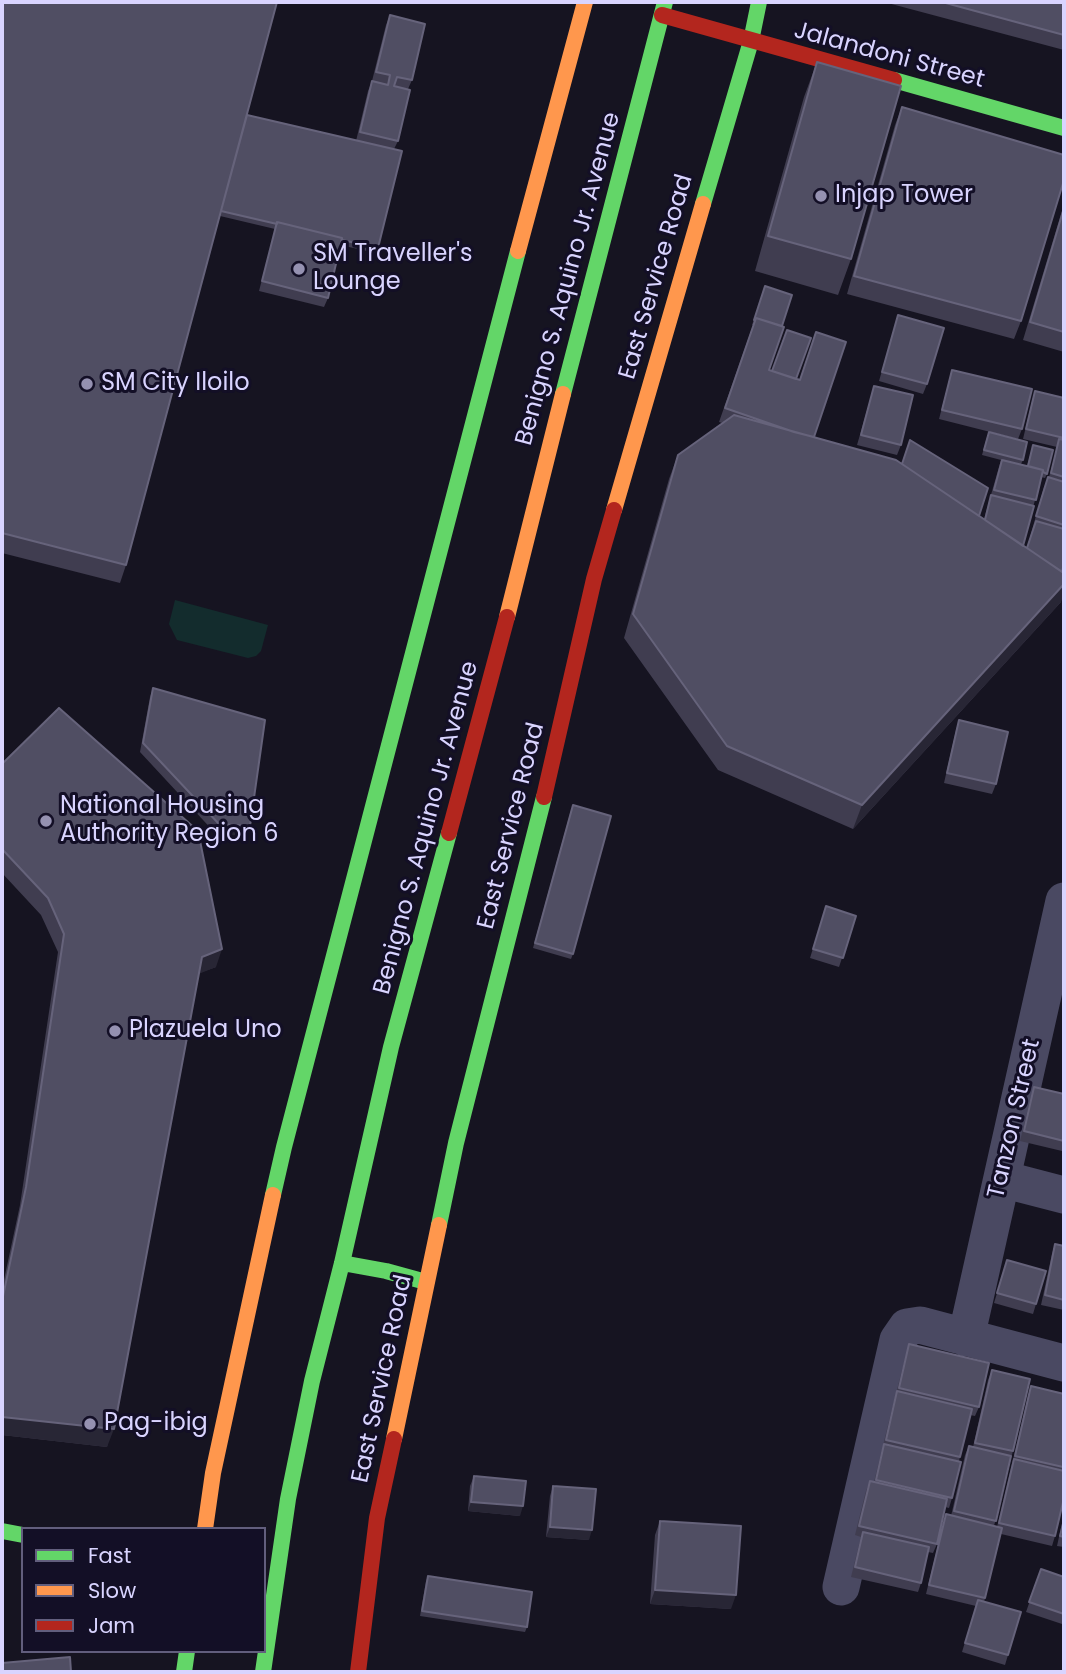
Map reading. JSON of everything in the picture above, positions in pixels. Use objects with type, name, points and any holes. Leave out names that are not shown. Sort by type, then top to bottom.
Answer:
[{"type":"main road","points":[[205,1527],[218,1445],[284,1147],[495,336],[585,2]]},
{"type":"main road","name":"East Service Road","points":[[358,1672],[377,1518],[456,1143],[550,772],[594,579],[751,41],[759,2]]},
{"type":"main road","name":"Jalandoni Street","points":[[663,8],[751,41],[1064,128]]},
{"type":"main road","name":"Benigno S. Aquino Jr. Avenue","points":[[266,1651],[288,1499],[312,1381],[391,1047],[510,606],[663,8]]},
{"type":"main road","points":[[342,1263],[387,1271],[426,1282]]},
{"type":"main road","points":[[2,1531],[21,1535]]},
{"type":"main road","points":[[184,1672],[187,1653]]},
{"type":"main road","name":"Benigno S. Aquino Jr. Avenue","points":[[263,1672],[266,1653]]},
{"type":"street","name":"Tanzon Street","points":[[966,1338],[1062,918]]},
{"type":"street","points":[[1002,1179],[1064,1195]]},
{"type":"street","points":[[841,1587],[898,1340],[907,1327],[920,1325],[1064,1363]]},
{"type":"green space","points":[[175,600],[268,625],[261,651],[248,658],[177,640],[169,624]]},
{"type":"building","name":"SM City Iloilo","points":[[2,2],[277,2],[126,565],[2,533]]},
{"type":"building","points":[[942,2],[1064,2],[1064,35]]},
{"type":"building","points":[[390,15],[425,24],[412,80],[397,77],[394,86],[410,90],[398,141],[360,132],[372,81],[388,85],[390,75],[376,72]]},
{"type":"building","name":"Injap Tower","points":[[817,62],[901,86],[851,259],[768,236]]},
{"type":"building","points":[[902,107],[1064,155],[1064,180],[1021,321],[854,276]]},
{"type":"building","points":[[247,115],[402,151],[378,248],[277,222],[221,211]]},
{"type":"building","points":[[1064,208],[1064,332],[1030,322]]},
{"type":"building","name":"SM Traveller's Lounge","points":[[277,222],[342,238],[328,298],[262,281]]},
{"type":"building","points":[[765,286],[792,295],[782,326],[756,318],[754,320]]},
{"type":"building","points":[[898,315],[944,328],[927,384],[882,372]]},
{"type":"building","points":[[756,318],[784,327],[769,370],[800,380],[816,332],[846,342],[814,437],[725,408]]},
{"type":"building","points":[[787,330],[811,338],[796,379],[772,371]]},
{"type":"building","points":[[952,370],[1032,389],[1022,429],[942,410]]},
{"type":"building","points":[[874,386],[913,395],[901,445],[861,435]]},
{"type":"building","points":[[1035,391],[1064,398],[1064,438],[1026,429]]},
{"type":"building","points":[[734,415],[896,460],[1064,573],[1064,584],[862,805],[727,746],[633,614],[678,455]]},
{"type":"building","points":[[989,432],[1027,442],[1023,460],[984,450]]},
{"type":"building","points":[[1059,439],[1064,440],[1064,477],[1051,473]]},
{"type":"building","points":[[910,440],[988,488],[979,516],[902,464]]},
{"type":"building","points":[[1033,445],[1053,450],[1047,474],[1043,470],[1028,466]]},
{"type":"building","points":[[1002,460],[1043,470],[1036,500],[994,490]]},
{"type":"building","points":[[1048,477],[1064,482],[1064,525],[1036,516]]},
{"type":"building","points":[[991,495],[1034,506],[1023,546],[985,520]]},
{"type":"building","points":[[1036,521],[1064,529],[1062,572],[1027,548]]},
{"type":"building","points":[[153,688],[265,720],[250,826],[219,824],[143,743]]},
{"type":"building","name":"Plazuela Uno","points":[[59,708],[198,831],[222,949],[202,957],[114,1429],[2,1417],[2,1301],[26,1187],[64,934],[48,898],[2,849],[2,764]]},
{"type":"building","points":[[959,720],[1008,732],[996,784],[947,773]]},
{"type":"building","points":[[573,805],[611,816],[573,954],[535,943]]},
{"type":"building","points":[[826,906],[856,916],[843,958],[813,949]]},
{"type":"building","points":[[1034,1087],[1064,1094],[1064,1141],[1024,1131]]},
{"type":"building","points":[[1055,1244],[1064,1246],[1064,1300],[1045,1295]]},
{"type":"building","points":[[1007,1260],[1046,1271],[1036,1304],[997,1293]]},
{"type":"building","points":[[909,1344],[989,1363],[979,1407],[899,1388]]},
{"type":"building","points":[[992,1370],[1030,1379],[1013,1451],[975,1443]]},
{"type":"building","points":[[1031,1386],[1064,1394],[1063,1467],[1015,1456]]},
{"type":"building","points":[[897,1391],[972,1409],[960,1457],[886,1440]]},
{"type":"building","points":[[884,1444],[961,1462],[952,1498],[876,1480]]},
{"type":"building","points":[[969,1446],[1011,1456],[996,1521],[954,1511]]},
{"type":"building","points":[[1014,1459],[1064,1471],[1064,1498],[1055,1536],[999,1523]]},
{"type":"building","points":[[474,1476],[526,1481],[523,1506],[471,1502]]},
{"type":"building","points":[[870,1481],[947,1499],[937,1544],[859,1526]]},
{"type":"building","points":[[553,1486],[596,1489],[592,1530],[550,1527]]},
{"type":"building","points":[[946,1514],[1002,1528],[985,1598],[929,1585]]},
{"type":"building","points":[[1064,1520],[1064,1537],[1060,1536]]},
{"type":"building","points":[[660,1521],[741,1526],[736,1595],[655,1590]]},
{"type":"building","points":[[863,1532],[929,1547],[921,1583],[855,1567]]},
{"type":"building","points":[[1041,1569],[1064,1577],[1064,1614],[1029,1602]]},
{"type":"building","points":[[428,1576],[532,1592],[527,1627],[422,1611]]},
{"type":"building","points":[[978,1600],[1021,1612],[1008,1655],[965,1643]]},
{"type":"building","points":[[70,1657],[71,1672],[2,1672],[2,1663]]},
{"type":"traffic: fast","points":[[563,394],[665,2]]},
{"type":"traffic: fast","points":[[703,204],[751,41],[759,2]]},
{"type":"traffic: fast","points":[[894,80],[1064,128]]},
{"type":"traffic: fast","points":[[273,1195],[518,251]]},
{"type":"traffic: fast","points":[[439,1225],[456,1143],[544,797]]},
{"type":"traffic: fast","points":[[266,1651],[288,1499],[312,1381],[391,1047],[449,833]]},
{"type":"traffic: fast","points":[[342,1263],[426,1282]]},
{"type":"traffic: fast","points":[[2,1531],[21,1535]]},
{"type":"traffic: fast","points":[[184,1672],[187,1653]]},
{"type":"traffic: fast","points":[[263,1672],[266,1653]]},
{"type":"traffic: slow","points":[[518,251],[585,2]]},
{"type":"traffic: slow","points":[[614,510],[703,204]]},
{"type":"traffic: slow","points":[[507,617],[563,394]]},
{"type":"traffic: slow","points":[[205,1527],[213,1473],[273,1195]]},
{"type":"traffic: slow","points":[[394,1439],[439,1225]]},
{"type":"traffic: jam","points":[[662,15],[894,80]]},
{"type":"traffic: jam","points":[[544,797],[594,579],[614,510]]},
{"type":"traffic: jam","points":[[449,833],[507,617]]},
{"type":"traffic: jam","points":[[358,1672],[377,1518],[394,1439]]},
{"type":"place","name":"Injap Tower","points":[[821,196]]},
{"type":"place","name":"SM Traveller's Lounge","points":[[299,269]]},
{"type":"place","name":"SM City Iloilo","points":[[87,384]]},
{"type":"place","name":"National Housing Authority Region 6","points":[[46,821]]},
{"type":"place","name":"Plazuela Uno","points":[[115,1031]]},
{"type":"place","name":"Pag-ibig","points":[[90,1424]]}]
